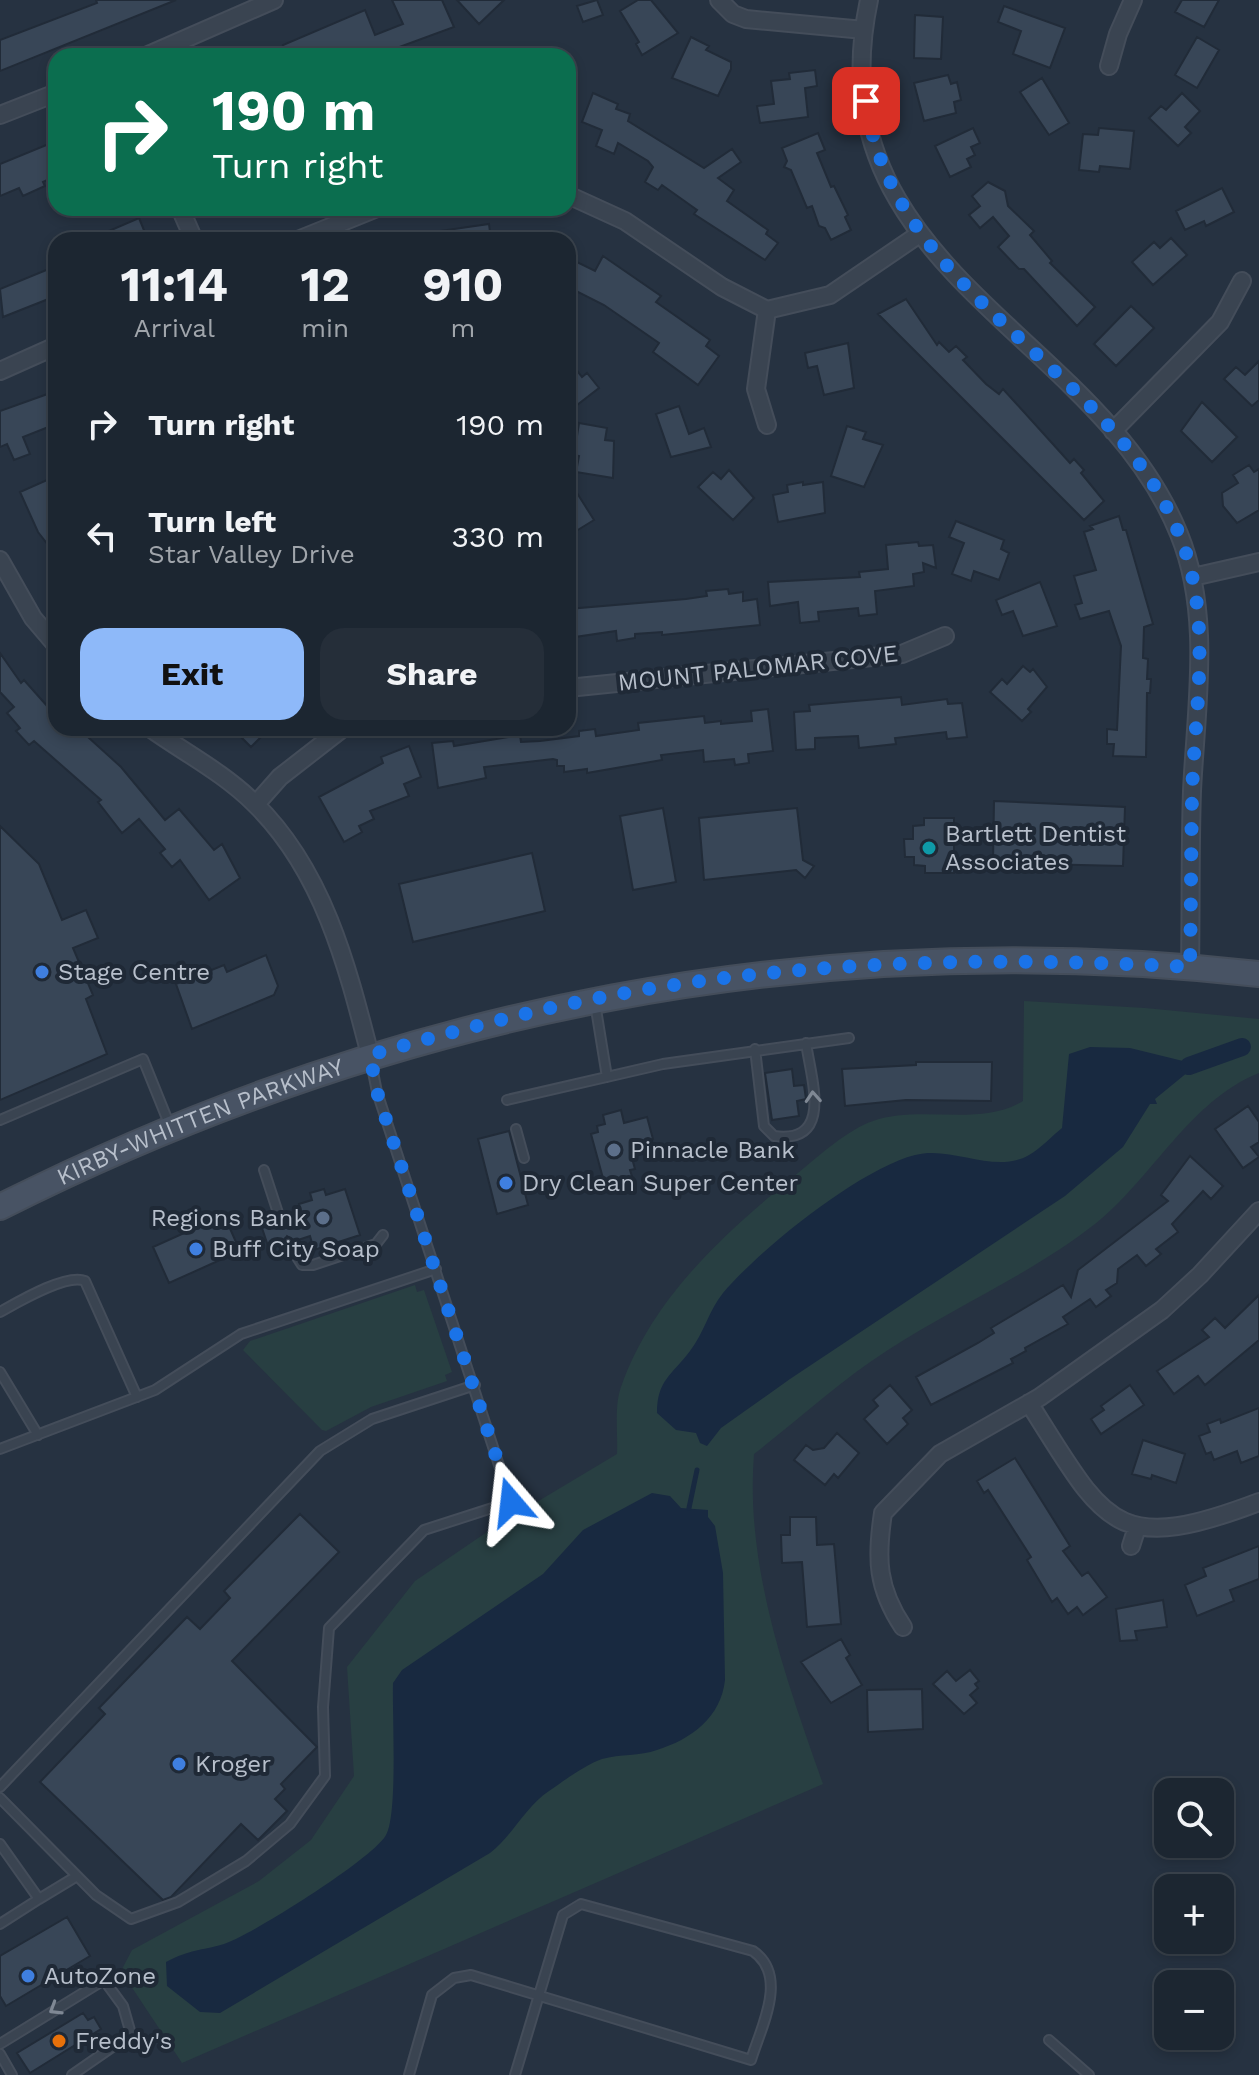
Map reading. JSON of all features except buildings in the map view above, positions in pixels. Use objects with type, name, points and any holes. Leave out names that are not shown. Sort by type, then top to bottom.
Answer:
[{"type":"main road","name":"KIRBY-WHITTEN PARKWAY","points":[[0,1207],[170,1127],[370,1055],[594,999],[797,969],[920,961],[1042,959],[1259,974]]},
{"type":"street","points":[[164,48],[274,0]]},
{"type":"street","points":[[719,0],[733,14],[746,19],[864,30]]},
{"type":"street","points":[[869,0],[864,30],[863,83],[870,126],[887,176],[918,235],[954,275],[1113,431],[1167,505],[1193,577],[1200,654],[1192,797],[1190,967]]},
{"type":"street","points":[[1109,66],[1118,34],[1133,0]]},
{"type":"street","points":[[0,115],[48,96]]},
{"type":"street","points":[[576,199],[625,221],[722,287],[767,310],[830,295],[918,235]]},
{"type":"street","points":[[318,232],[357,216]]},
{"type":"street","points":[[1113,431],[1220,322],[1242,281]]},
{"type":"street","points":[[767,310],[756,389],[767,425]]},
{"type":"street","points":[[0,371],[48,350]]},
{"type":"street","points":[[0,560],[33,618],[48,636]]},
{"type":"street","points":[[1193,577],[1259,562]]},
{"type":"street","name":"MOUNT PALOMAR COVE","points":[[576,687],[902,654],[945,636]]},
{"type":"street","points":[[162,736],[218,773],[256,804],[301,865],[330,921],[370,1055]]},
{"type":"street","points":[[256,804],[280,777],[333,736]]},
{"type":"street","points":[[903,1627],[882,1591],[880,1535],[883,1513],[940,1454],[1029,1403],[1162,1310],[1200,1275],[1259,1211]]},
{"type":"street","points":[[1029,1403],[1084,1490],[1106,1511],[1137,1527],[1164,1529],[1196,1524],[1259,1502]]},
{"type":"street","points":[[1131,1546],[1137,1527]]},
{"type":"lane","points":[[594,999],[607,1077]]},
{"type":"lane","points":[[507,1100],[755,1049],[849,1038]]},
{"type":"lane","points":[[755,1049],[764,1126],[774,1136],[797,1136],[806,1132],[813,1121],[814,1101],[806,1043]]},
{"type":"lane","points":[[0,1798],[96,1895],[131,1919],[178,1902],[246,1861],[290,1824],[325,1776],[323,1707],[329,1628],[424,1530],[511,1502],[377,1092],[370,1055]]},
{"type":"lane","points":[[0,1120],[143,1059],[170,1127]]},
{"type":"lane","points":[[516,1129],[524,1158]]},
{"type":"lane","points":[[264,1170],[281,1222]]},
{"type":"lane","points":[[288,1243],[302,1265],[313,1265],[376,1244],[383,1235]]},
{"type":"lane","points":[[0,1449],[155,1390],[241,1334],[436,1269]]},
{"type":"lane","points":[[0,1312],[61,1282],[74,1278],[85,1281],[137,1397]]},
{"type":"lane","points":[[0,1372],[38,1435]]},
{"type":"lane","points":[[0,1787],[320,1451],[362,1423],[475,1385]]},
{"type":"lane","points":[[0,1844],[3,1855],[39,1899]]},
{"type":"lane","points":[[0,1924],[77,1876]]},
{"type":"lane","points":[[409,2075],[432,1995],[454,1978],[471,1975],[538,1995],[751,2060],[772,1989],[766,1964],[753,1951],[581,1904],[563,1915],[538,1995],[515,2075]]},
{"type":"lane","points":[[0,2044],[104,1980],[123,2006],[131,2034],[72,2075]]},
{"type":"lane","points":[[1049,2040],[1089,2075]]},
{"type":"lane","points":[[0,2054],[12,2075]]},
{"type":"green space","points":[[1024,1001],[1259,1019],[1259,1073],[1234,1086],[1191,1121],[1116,1206],[1095,1224],[1045,1259],[871,1362],[754,1454],[753,1496],[762,1580],[795,1704],[823,1784],[182,2063],[121,1971],[132,1950],[259,1881],[311,1840],[354,1776],[347,1667],[415,1581],[490,1530],[617,1454],[619,1394],[652,1323],[694,1268],[719,1243],[825,1151],[853,1130],[891,1116],[988,1113],[1023,1101]]},
{"type":"green space","points":[[415,1285],[417,1292],[424,1290],[452,1372],[445,1375],[447,1381],[371,1407],[326,1431],[243,1350],[250,1341]]},
{"type":"water","points":[[1090,1047],[1130,1048],[1183,1061],[1189,1066],[1188,1072],[1155,1099],[1157,1104],[1150,1104],[1123,1147],[1065,1196],[790,1379],[721,1428],[707,1446],[700,1443],[696,1433],[676,1430],[657,1413],[663,1385],[695,1344],[718,1300],[761,1254],[840,1193],[893,1163],[929,1153],[1002,1162],[1029,1155],[1062,1128],[1069,1054]]},
{"type":"water","points":[[652,1493],[670,1496],[681,1508],[708,1510],[708,1517],[715,1526],[723,1573],[725,1680],[718,1705],[703,1725],[670,1745],[650,1752],[602,1759],[582,1769],[541,1797],[490,1853],[220,2013],[200,2012],[167,1986],[166,1962],[189,1952],[224,1944],[259,1927],[359,1861],[386,1835],[390,1824],[393,1786],[393,1683],[402,1670],[543,1574],[583,1530]]},
{"type":"waterway","points":[[1189,1066],[1242,1047]]},
{"type":"waterway","points":[[689,1508],[697,1470]]},
{"type":"place","name":"Bartlett Dentist Associates","points":[[929,848]]},
{"type":"place","name":"Stage Centre","points":[[42,972]]},
{"type":"place","name":"Pinnacle Bank","points":[[614,1150]]},
{"type":"place","name":"Dry Clean Super Center","points":[[506,1183]]},
{"type":"place","name":"Regions Bank","points":[[323,1218]]},
{"type":"place","name":"Buff City Soap","points":[[196,1249]]},
{"type":"place","name":"Kroger","points":[[179,1764]]},
{"type":"place","name":"AutoZone","points":[[28,1976]]},
{"type":"place","name":"Freddy's","points":[[59,2041]]},
{"type":"route","points":[[511,1502],[377,1092],[370,1055],[495,1021],[594,999],[797,969],[920,961],[1042,959],[1190,967],[1192,797],[1200,654],[1198,605],[1187,554],[1167,505],[1136,458],[1037,353],[954,275],[918,235],[903,210],[875,147],[866,101]]}]
